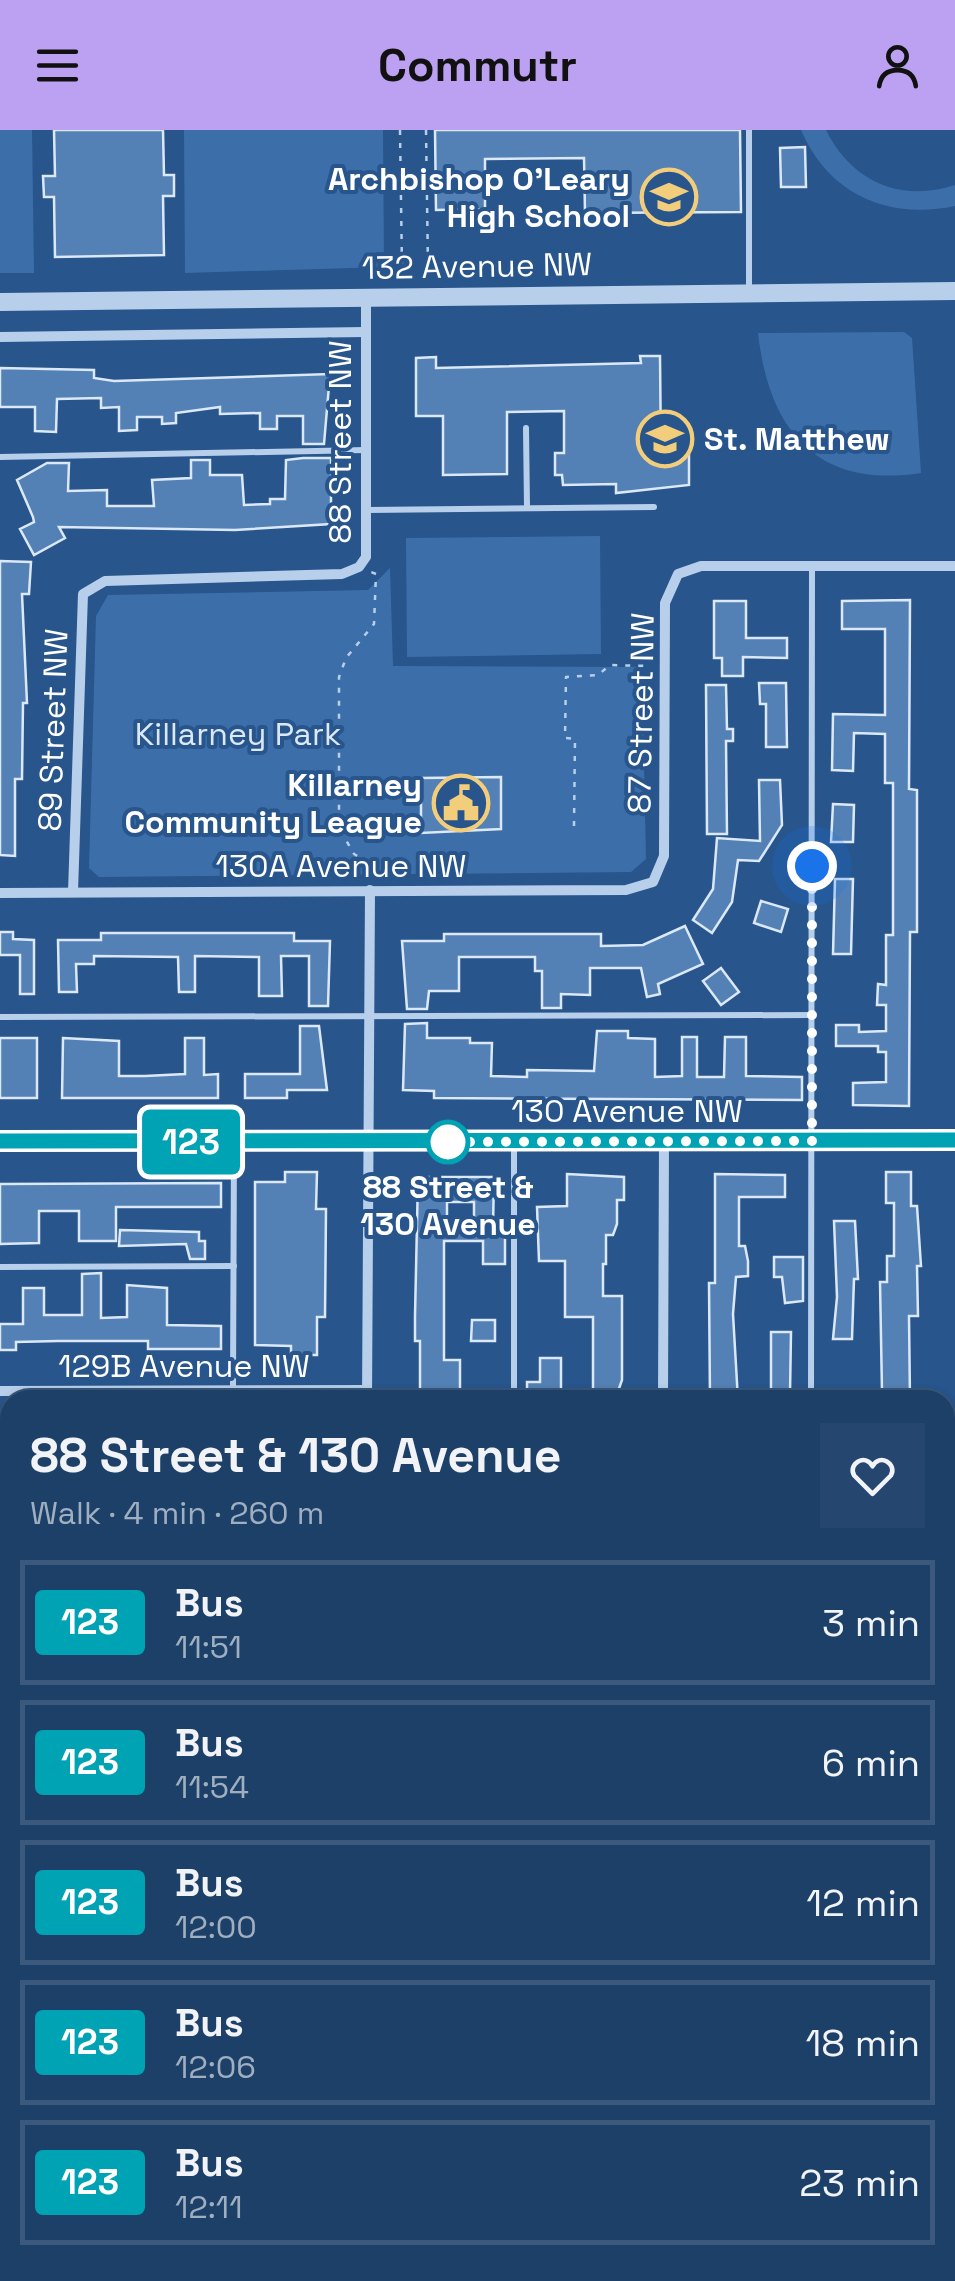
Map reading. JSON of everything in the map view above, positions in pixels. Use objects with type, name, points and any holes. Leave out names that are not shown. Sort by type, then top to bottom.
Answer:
[{"type":"street","name":"132 Avenue NW","points":[[0,302],[955,290]]},
{"type":"street","name":"88 Street NW","points":[[105,581],[342,574],[359,567],[366,556],[366,297]]},
{"type":"street","name":"132 Avenue NW","points":[[0,337],[366,332]]},
{"type":"street","name":"87 Street NW","points":[[664,856],[666,602],[678,574],[701,566],[812,566]]},
{"type":"street","points":[[812,566],[955,566]]},
{"type":"street","name":"89 Street NW","points":[[73,892],[83,594],[105,581]]},
{"type":"street","name":"130A Avenue NW","points":[[0,893],[626,890],[653,882],[664,856]]},
{"type":"street","points":[[367,1390],[370,890]]},
{"type":"street","name":"130 Avenue NW","points":[[0,1142],[955,1140]]},
{"type":"street","points":[[663,1390],[664,1142]]},
{"type":"lane","points":[[749,130],[750,292]]},
{"type":"lane","points":[[526,428],[526,507]]},
{"type":"lane","points":[[0,457],[366,450]]},
{"type":"lane","points":[[366,510],[654,507]]},
{"type":"lane","points":[[811,1390],[812,566]]},
{"type":"lane","points":[[0,1017],[813,1015]]},
{"type":"lane","points":[[233,1390],[234,1142]]},
{"type":"lane","points":[[514,1142],[514,1390]]},
{"type":"lane","points":[[0,1267],[234,1266]]},
{"type":"path","points":[[400,130],[402,269]]},
{"type":"path","points":[[426,130],[428,268]]},
{"type":"path","points":[[359,567],[376,574],[376,612],[370,632],[346,658],[339,677],[339,828],[354,854],[361,858],[370,890]]},
{"type":"path","points":[[574,826],[575,739],[565,738],[566,677],[598,675],[610,665],[665,666]]},
{"type":"green space","points":[[0,130],[32,130],[34,273],[0,273]]},
{"type":"green space","points":[[184,130],[383,130],[384,267],[185,273]]},
{"type":"green space","points":[[801,130],[826,130],[849,163],[879,183],[915,191],[955,185],[955,206],[907,209],[863,198],[827,171]]},
{"type":"green space","points":[[904,332],[912,338],[921,473],[884,476],[853,472],[826,461],[804,445],[773,398],[758,333]]},
{"type":"green space","points":[[600,536],[601,654],[407,657],[406,538]]},
{"type":"green space","name":"Killarney Park","points":[[390,568],[393,666],[642,667],[646,859],[631,872],[99,877],[89,868],[96,616],[108,595],[368,590]]},
{"type":"building","points":[[54,130],[163,130],[164,175],[174,175],[174,196],[163,196],[164,255],[55,257],[54,197],[44,197],[43,176],[55,176]]},
{"type":"building","points":[[435,130],[740,130],[741,212],[585,213],[584,158],[485,159],[485,209],[436,210]]},
{"type":"building","points":[[805,147],[806,187],[781,187],[780,148]]},
{"type":"building","points":[[640,356],[660,356],[661,453],[689,453],[689,485],[616,493],[616,484],[563,485],[562,475],[555,475],[555,453],[564,453],[564,411],[507,412],[507,474],[443,475],[443,416],[416,416],[416,358],[436,357],[436,368],[641,363]]},
{"type":"building","points":[[0,368],[94,370],[94,378],[114,381],[330,374],[324,444],[303,444],[303,416],[277,416],[277,429],[260,429],[260,413],[220,414],[220,407],[176,413],[176,423],[162,424],[162,417],[137,417],[137,430],[119,431],[119,407],[101,408],[101,398],[57,399],[56,432],[35,431],[35,407],[0,407]]},
{"type":"building","points":[[331,458],[331,524],[235,530],[59,527],[65,538],[34,555],[20,529],[34,522],[17,480],[47,463],[69,463],[68,491],[107,490],[107,506],[154,506],[152,480],[191,478],[191,460],[210,460],[210,475],[242,475],[244,505],[285,499],[286,460]]},
{"type":"building","points":[[0,561],[31,562],[29,594],[22,594],[27,703],[23,703],[22,779],[15,779],[15,856],[0,855]]},
{"type":"building","points":[[910,600],[909,789],[917,790],[917,932],[910,932],[909,1106],[853,1105],[853,1083],[886,1082],[886,1052],[878,1052],[878,1046],[836,1046],[836,1025],[859,1025],[859,1032],[886,1031],[886,1005],[877,1005],[878,984],[886,985],[886,935],[893,935],[893,783],[885,783],[885,734],[854,733],[853,771],[832,770],[833,714],[885,715],[885,629],[842,629],[842,601]]},
{"type":"building","points":[[714,601],[746,601],[746,638],[787,638],[787,658],[743,657],[743,676],[722,676],[722,658],[714,658]]},
{"type":"building","points":[[759,683],[786,683],[787,747],[766,747],[766,704],[760,704]]},
{"type":"building","points":[[706,685],[726,685],[727,729],[733,729],[733,741],[726,741],[727,834],[707,834]]},
{"type":"building","name":"Killarney Community League","points":[[501,777],[501,829],[421,833],[421,778]]},
{"type":"building","points":[[759,780],[780,780],[782,825],[759,861],[738,860],[732,902],[712,933],[693,920],[713,889],[717,838],[760,841]]},
{"type":"building","points":[[833,804],[854,805],[853,842],[831,842]]},
{"type":"building","points":[[835,879],[853,879],[851,954],[833,954]]},
{"type":"building","points":[[761,901],[788,909],[781,932],[754,923]]},
{"type":"building","points":[[685,926],[703,964],[658,984],[660,994],[647,997],[641,968],[590,968],[590,995],[561,994],[561,1008],[542,1008],[542,971],[535,971],[535,957],[459,957],[459,991],[429,991],[427,1009],[407,1009],[402,941],[444,941],[444,934],[601,934],[601,946],[643,945]]},
{"type":"building","points":[[0,932],[13,932],[13,939],[34,940],[34,994],[20,994],[20,955],[0,955]]},
{"type":"building","points":[[101,933],[294,933],[294,941],[330,941],[328,1006],[309,1006],[309,956],[281,956],[282,996],[259,996],[259,957],[195,956],[195,992],[179,992],[178,957],[94,956],[94,964],[76,964],[77,992],[59,992],[58,940],[101,940]]},
{"type":"building","points":[[721,968],[739,992],[721,1005],[703,981]]},
{"type":"building","points":[[427,1023],[427,1038],[470,1038],[470,1043],[492,1043],[491,1076],[527,1077],[527,1070],[594,1071],[597,1031],[628,1031],[628,1038],[655,1039],[655,1077],[682,1076],[682,1037],[697,1037],[697,1077],[724,1077],[725,1037],[746,1037],[746,1076],[802,1077],[802,1100],[434,1098],[434,1091],[403,1090],[405,1024]]},
{"type":"building","points":[[300,1026],[319,1026],[327,1090],[287,1090],[287,1098],[245,1098],[245,1074],[300,1074]]},
{"type":"building","points":[[0,1038],[37,1038],[37,1098],[0,1098]]},
{"type":"building","points":[[63,1038],[119,1041],[119,1076],[145,1076],[185,1074],[185,1038],[204,1038],[204,1075],[218,1074],[218,1098],[62,1098]]},
{"type":"building","points":[[285,1172],[317,1172],[316,1209],[326,1209],[325,1317],[317,1317],[317,1355],[291,1355],[291,1346],[255,1345],[255,1182],[285,1182]]},
{"type":"building","points":[[886,1172],[911,1172],[911,1206],[917,1206],[921,1266],[917,1266],[918,1316],[909,1316],[910,1390],[882,1390],[880,1282],[887,1282],[887,1256],[894,1256],[894,1203],[886,1203]]},
{"type":"building","points":[[567,1174],[624,1177],[624,1200],[617,1200],[617,1224],[613,1235],[606,1235],[603,1264],[603,1296],[622,1296],[622,1380],[618,1390],[593,1390],[593,1317],[565,1317],[565,1261],[539,1261],[537,1207],[567,1206]]},
{"type":"building","points":[[715,1174],[785,1175],[785,1197],[739,1197],[739,1246],[745,1246],[748,1276],[736,1277],[733,1314],[737,1390],[710,1390],[709,1283],[715,1283]]},
{"type":"building","points":[[418,1177],[494,1177],[493,1228],[505,1228],[505,1264],[483,1264],[483,1241],[444,1241],[444,1360],[460,1360],[460,1390],[420,1390],[420,1341],[415,1341]],"holes":[[[447,1202],[474,1202],[474,1228],[447,1228]]]},
{"type":"building","points":[[221,1183],[221,1207],[116,1207],[116,1241],[79,1241],[79,1211],[39,1211],[39,1243],[0,1244],[0,1184]]},
{"type":"building","points":[[834,1221],[855,1221],[858,1279],[854,1279],[852,1339],[833,1339],[837,1297]]},
{"type":"building","points":[[120,1230],[199,1232],[199,1241],[205,1241],[205,1259],[190,1259],[186,1244],[119,1246]]},
{"type":"building","points":[[774,1257],[803,1257],[803,1301],[785,1303],[782,1277],[774,1277]]},
{"type":"building","points":[[101,1273],[101,1318],[127,1317],[127,1285],[167,1288],[167,1325],[221,1326],[221,1349],[148,1349],[148,1341],[58,1341],[16,1342],[16,1350],[0,1350],[0,1324],[23,1324],[23,1288],[44,1288],[44,1315],[82,1315],[82,1274]]},
{"type":"building","points":[[472,1320],[495,1320],[495,1341],[471,1341]]},
{"type":"building","points":[[771,1332],[791,1332],[790,1390],[771,1390]]},
{"type":"building","points":[[540,1358],[561,1358],[561,1390],[527,1390],[527,1382],[540,1382]]},
{"type":"bus line","name":"123","points":[[0,1141],[955,1140]]},
{"type":"place","name":"Archbishop O'Leary High School","points":[[669,197]]},
{"type":"place","name":"St. Matthew","points":[[665,439]]},
{"type":"place","name":"Killarney Community League","points":[[461,803]]},
{"type":"place","name":"88 Street & 130 Avenue","points":[[448,1142]]},
{"type":"route","points":[[448,1142],[441,1142],[812,1141],[812,866]]}]
